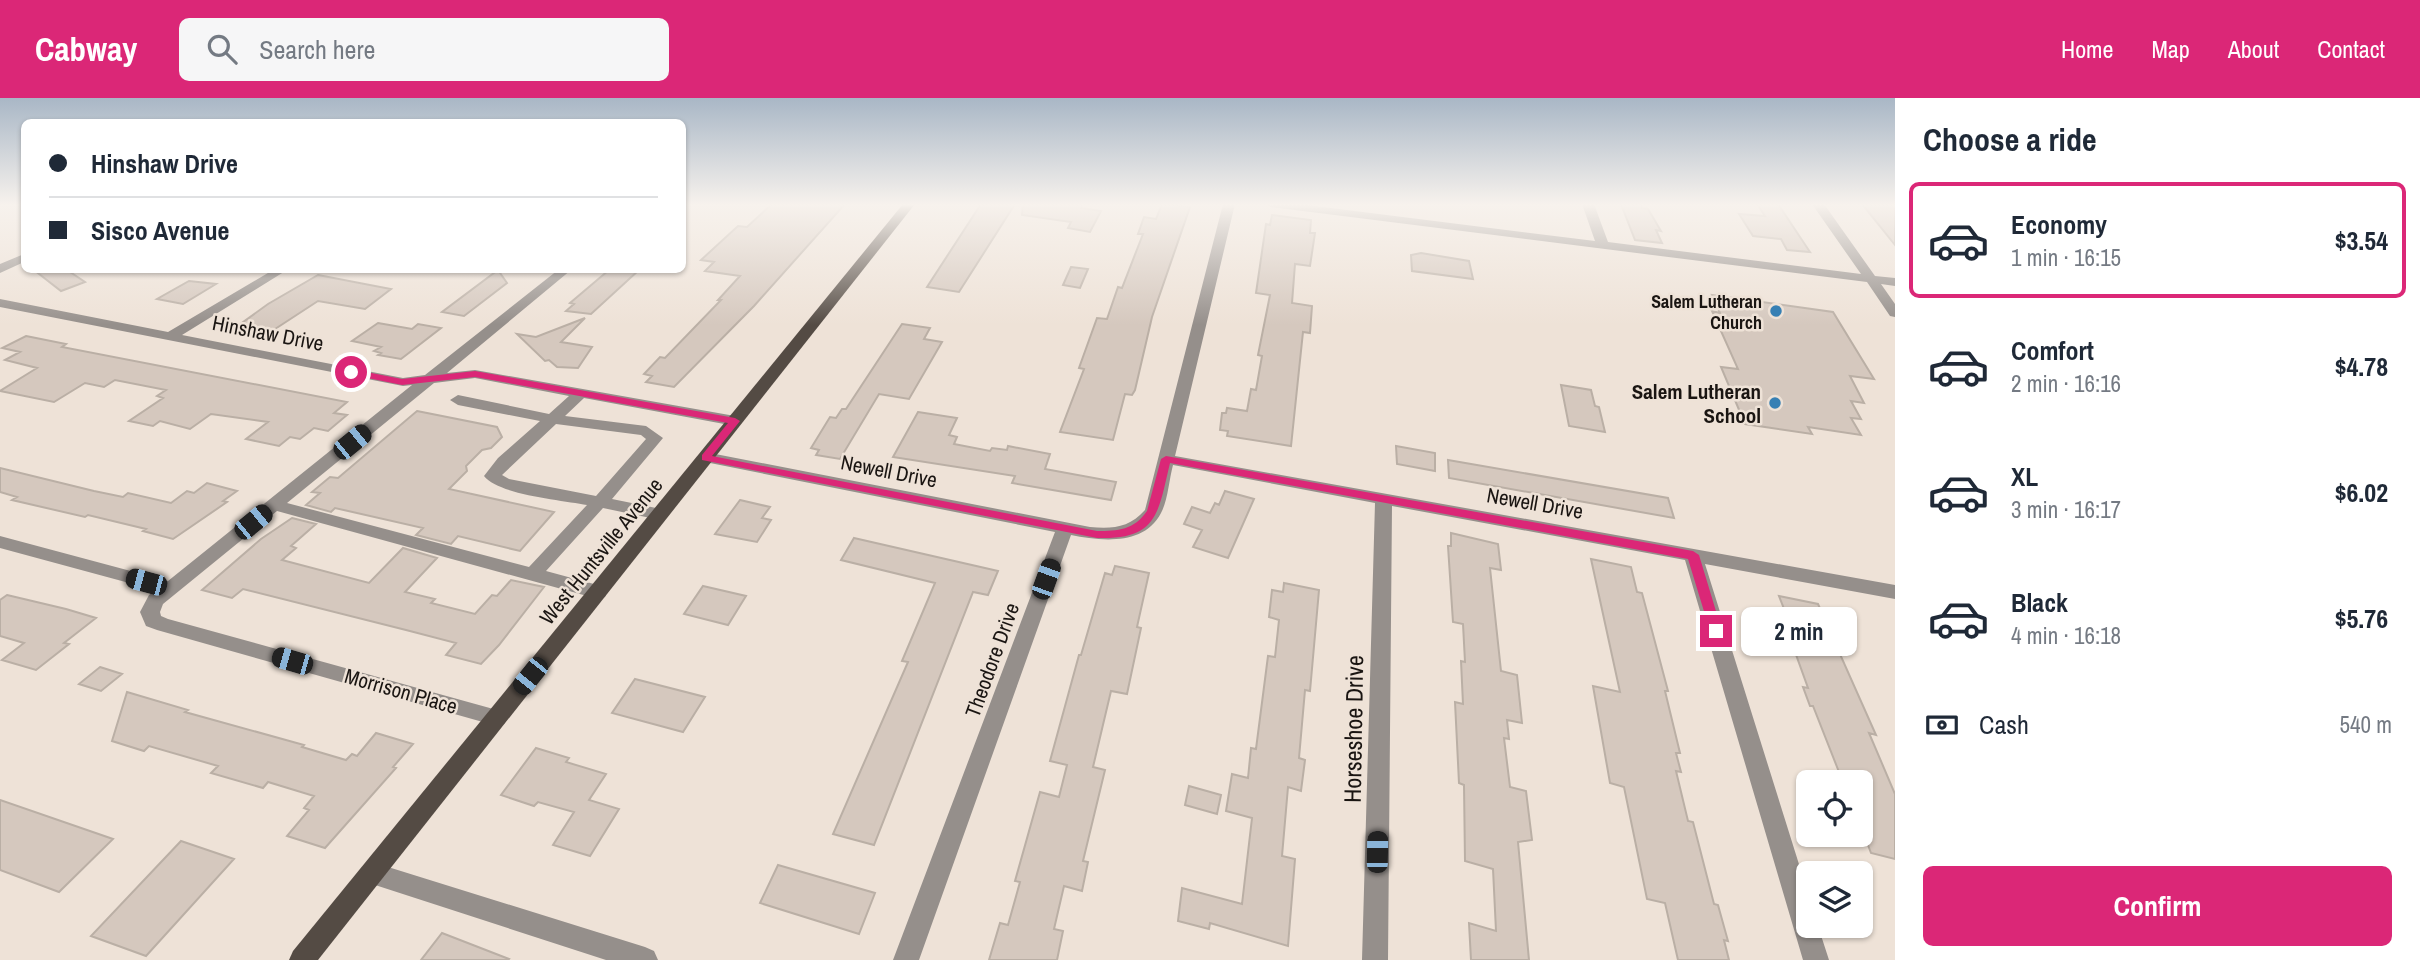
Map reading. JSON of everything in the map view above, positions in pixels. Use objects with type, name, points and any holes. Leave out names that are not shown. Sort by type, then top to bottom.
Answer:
[{"type":"main road","name":"West Huntsville Avenue","points":[[302,960],[877,244]]},
{"type":"street","points":[[1065,528],[1117,535],[1135,530],[1153,512],[1219,244]]},
{"type":"street","points":[[1598,244],[1895,282]]},
{"type":"street","points":[[1847,244],[1895,313]]},
{"type":"street","points":[[0,270],[21,260]]},
{"type":"street","points":[[172,335],[276,273]]},
{"type":"street","points":[[0,542],[171,588],[561,273]]},
{"type":"street","name":"Hinshaw Drive","points":[[0,303],[402,382],[475,374],[735,421]]},
{"type":"street","points":[[581,393],[504,461],[492,476],[504,483],[660,514]]},
{"type":"street","points":[[458,401],[553,419],[646,431],[655,438],[532,575]]},
{"type":"street","name":"Newell Drive","points":[[705,457],[1065,528]]},
{"type":"street","name":"Newell Drive","points":[[1166,459],[1895,592]]},
{"type":"street","name":"Horseshoe Drive","points":[[1375,960],[1384,499]]},
{"type":"street","points":[[274,505],[598,592]]},
{"type":"street","name":"Theodore Drive","points":[[906,960],[1065,528]]},
{"type":"street","points":[[1693,555],[1816,960]]},
{"type":"street","name":"Morrison Place","points":[[171,588],[156,600],[150,612],[153,621],[497,718]]},
{"type":"street","points":[[372,873],[646,960]]},
{"type":"building","points":[[718,244],[809,244],[754,306],[674,387],[646,382],[652,376],[644,374],[660,357],[665,358],[721,300],[718,300],[740,276],[705,271],[714,262],[701,260]]},
{"type":"building","points":[[955,244],[989,244],[959,292],[927,287]]},
{"type":"building","points":[[1139,244],[1177,244],[1152,317],[1135,390],[1132,395],[1125,394],[1113,440],[1060,432],[1084,369],[1079,368],[1097,318],[1107,319],[1118,287],[1122,288]]},
{"type":"building","points":[[1263,244],[1313,244],[1310,266],[1295,264],[1292,303],[1312,306],[1310,333],[1303,332],[1291,446],[1227,436],[1228,431],[1220,430],[1222,413],[1226,413],[1227,408],[1247,411],[1251,389],[1256,390],[1262,356],[1258,355],[1270,295],[1256,293]]},
{"type":"building","points":[[1784,244],[1805,244],[1810,252],[1787,250]]},
{"type":"building","points":[[1421,253],[1469,261],[1473,279],[1412,271],[1411,255]]},
{"type":"building","points":[[1071,267],[1088,269],[1080,288],[1063,285]]},
{"type":"building","points":[[38,273],[72,273],[85,282],[61,291]]},
{"type":"building","points":[[494,273],[500,273],[507,283],[464,316],[442,312]]},
{"type":"building","points":[[605,273],[636,273],[591,314],[566,311],[574,304],[570,303]]},
{"type":"building","points":[[318,275],[391,289],[365,309],[318,301],[272,331],[239,325],[268,304]]},
{"type":"building","points":[[189,281],[216,284],[183,304],[157,299]]},
{"type":"building","points":[[1712,295],[1833,312],[1874,379],[1850,376],[1864,403],[1851,401],[1861,419],[1851,418],[1861,435],[1808,427],[1812,434],[1745,424],[1721,367],[1738,369],[1712,311],[1720,313]]},
{"type":"building","points":[[585,318],[561,342],[592,347],[578,368],[557,367],[549,360],[545,361],[517,334],[536,337]]},
{"type":"building","points":[[378,323],[412,329],[418,324],[441,328],[401,359],[378,355],[381,353],[374,351],[381,347],[352,341]]},
{"type":"building","points":[[902,324],[930,328],[924,339],[942,342],[909,399],[879,394],[840,459],[816,455],[819,450],[811,448],[830,417],[836,418],[842,409],[846,409]]},
{"type":"building","points":[[26,336],[66,344],[62,347],[347,402],[334,413],[347,415],[328,431],[314,428],[300,439],[290,437],[279,446],[246,439],[268,422],[211,414],[190,429],[160,421],[153,426],[129,421],[163,398],[157,396],[166,390],[115,380],[104,387],[85,383],[54,402],[0,391],[37,368],[5,360],[20,352],[2,348]]},
{"type":"building","points":[[1561,385],[1591,390],[1595,406],[1599,407],[1605,432],[1569,426]]},
{"type":"building","points":[[417,411],[497,427],[502,437],[491,448],[482,450],[466,466],[467,471],[449,489],[554,512],[520,551],[458,536],[451,544],[416,535],[423,528],[335,508],[331,512],[306,505],[320,493],[312,492],[330,477],[338,478]]},
{"type":"building","points":[[918,412],[957,418],[949,435],[957,437],[954,444],[990,451],[992,448],[1007,450],[1008,446],[1050,454],[1045,469],[1116,482],[1111,500],[1012,483],[1015,476],[893,457]]},
{"type":"building","points":[[1396,446],[1435,453],[1435,471],[1397,464]]},
{"type":"building","points":[[1448,460],[1668,498],[1674,518],[1449,478]]},
{"type":"building","points":[[0,468],[123,497],[128,493],[171,503],[187,491],[194,493],[207,483],[237,491],[223,501],[227,502],[173,539],[143,531],[146,529],[12,500],[17,497],[0,492]]},
{"type":"building","points":[[1225,491],[1254,499],[1228,558],[1193,547],[1202,530],[1184,524],[1192,507],[1210,513],[1215,503],[1219,505]]},
{"type":"building","points":[[740,500],[770,507],[762,518],[771,520],[757,542],[715,534]]},
{"type":"building","points":[[292,518],[316,524],[291,546],[296,548],[282,560],[369,583],[403,548],[437,558],[405,592],[435,599],[431,603],[475,614],[492,595],[497,596],[511,580],[544,587],[481,664],[446,655],[456,643],[243,589],[232,598],[202,590],[261,539]]},
{"type":"building","points":[[1451,533],[1498,544],[1501,570],[1490,568],[1501,671],[1517,675],[1522,723],[1507,720],[1509,739],[1504,738],[1510,787],[1526,791],[1532,840],[1518,842],[1529,960],[1471,960],[1469,923],[1496,931],[1493,869],[1465,861],[1464,785],[1459,783],[1455,702],[1463,704],[1461,661],[1465,662],[1463,624],[1453,622],[1448,546],[1451,546]]},
{"type":"building","points":[[854,538],[998,571],[988,595],[973,592],[874,845],[833,834],[908,662],[902,661],[935,583],[841,560]]},
{"type":"building","points":[[1591,559],[1631,567],[1637,592],[1642,593],[1668,691],[1665,691],[1680,753],[1676,753],[1681,772],[1676,771],[1688,821],[1693,822],[1714,904],[1718,905],[1728,941],[1724,940],[1729,960],[1678,960],[1665,903],[1647,899],[1624,787],[1610,783],[1593,686],[1620,692]]},
{"type":"building","points":[[1115,566],[1149,573],[1137,627],[1141,628],[1127,694],[1111,691],[1093,767],[1105,770],[1083,861],[1088,862],[1082,891],[1064,886],[1054,929],[1063,931],[1057,960],[989,960],[1000,923],[1008,925],[1020,882],[1015,881],[1040,792],[1059,797],[1067,765],[1050,761],[1105,573],[1112,575]]},
{"type":"building","points":[[1284,583],[1319,590],[1310,691],[1305,690],[1299,758],[1305,760],[1301,791],[1288,787],[1282,856],[1295,859],[1288,946],[1210,923],[1209,929],[1178,921],[1182,888],[1242,904],[1252,818],[1226,811],[1232,774],[1248,778],[1251,748],[1256,749],[1268,656],[1275,657],[1279,620],[1269,617],[1272,590],[1283,592]]},
{"type":"building","points":[[703,586],[746,596],[728,625],[684,614]]},
{"type":"building","points":[[7,595],[96,618],[36,670],[2,660],[24,643],[0,636],[0,600]]},
{"type":"building","points":[[1779,596],[1818,604],[1826,622],[1835,624],[1844,645],[1835,643],[1876,735],[1869,733],[1895,794],[1895,859],[1871,853],[1869,847],[1873,847],[1873,770],[1838,770],[1803,687],[1808,688],[1781,613],[1786,614]]},
{"type":"building","points":[[100,667],[122,674],[101,691],[79,684]]},
{"type":"building","points":[[635,679],[705,697],[683,732],[612,713]]},
{"type":"building","points":[[127,692],[346,760],[352,754],[357,756],[376,733],[413,744],[393,767],[396,768],[325,848],[287,836],[309,810],[304,808],[314,796],[268,782],[263,788],[211,773],[218,766],[149,746],[144,751],[112,741]]},
{"type":"building","points":[[536,748],[569,758],[566,762],[606,774],[589,800],[619,809],[590,856],[553,845],[574,812],[538,802],[534,806],[501,795]]},
{"type":"building","points":[[1189,786],[1221,795],[1217,814],[1185,805]]},
{"type":"building","points":[[0,800],[113,839],[59,892],[0,870]]},
{"type":"building","points":[[181,841],[234,859],[146,956],[91,936]]},
{"type":"building","points":[[778,865],[875,893],[859,934],[760,903]]},
{"type":"building","points":[[442,933],[509,959],[421,960]]},
{"type":"place","name":"Salem Lutheran Church","points":[[1776,311]]},
{"type":"place","name":"Salem Lutheran School","points":[[1775,403]]},
{"type":"route","points":[[351,372],[402,382],[475,374],[735,421],[705,457],[1097,534],[1117,535],[1135,530],[1147,521],[1153,512],[1166,459],[1693,555],[1716,631]]}]
